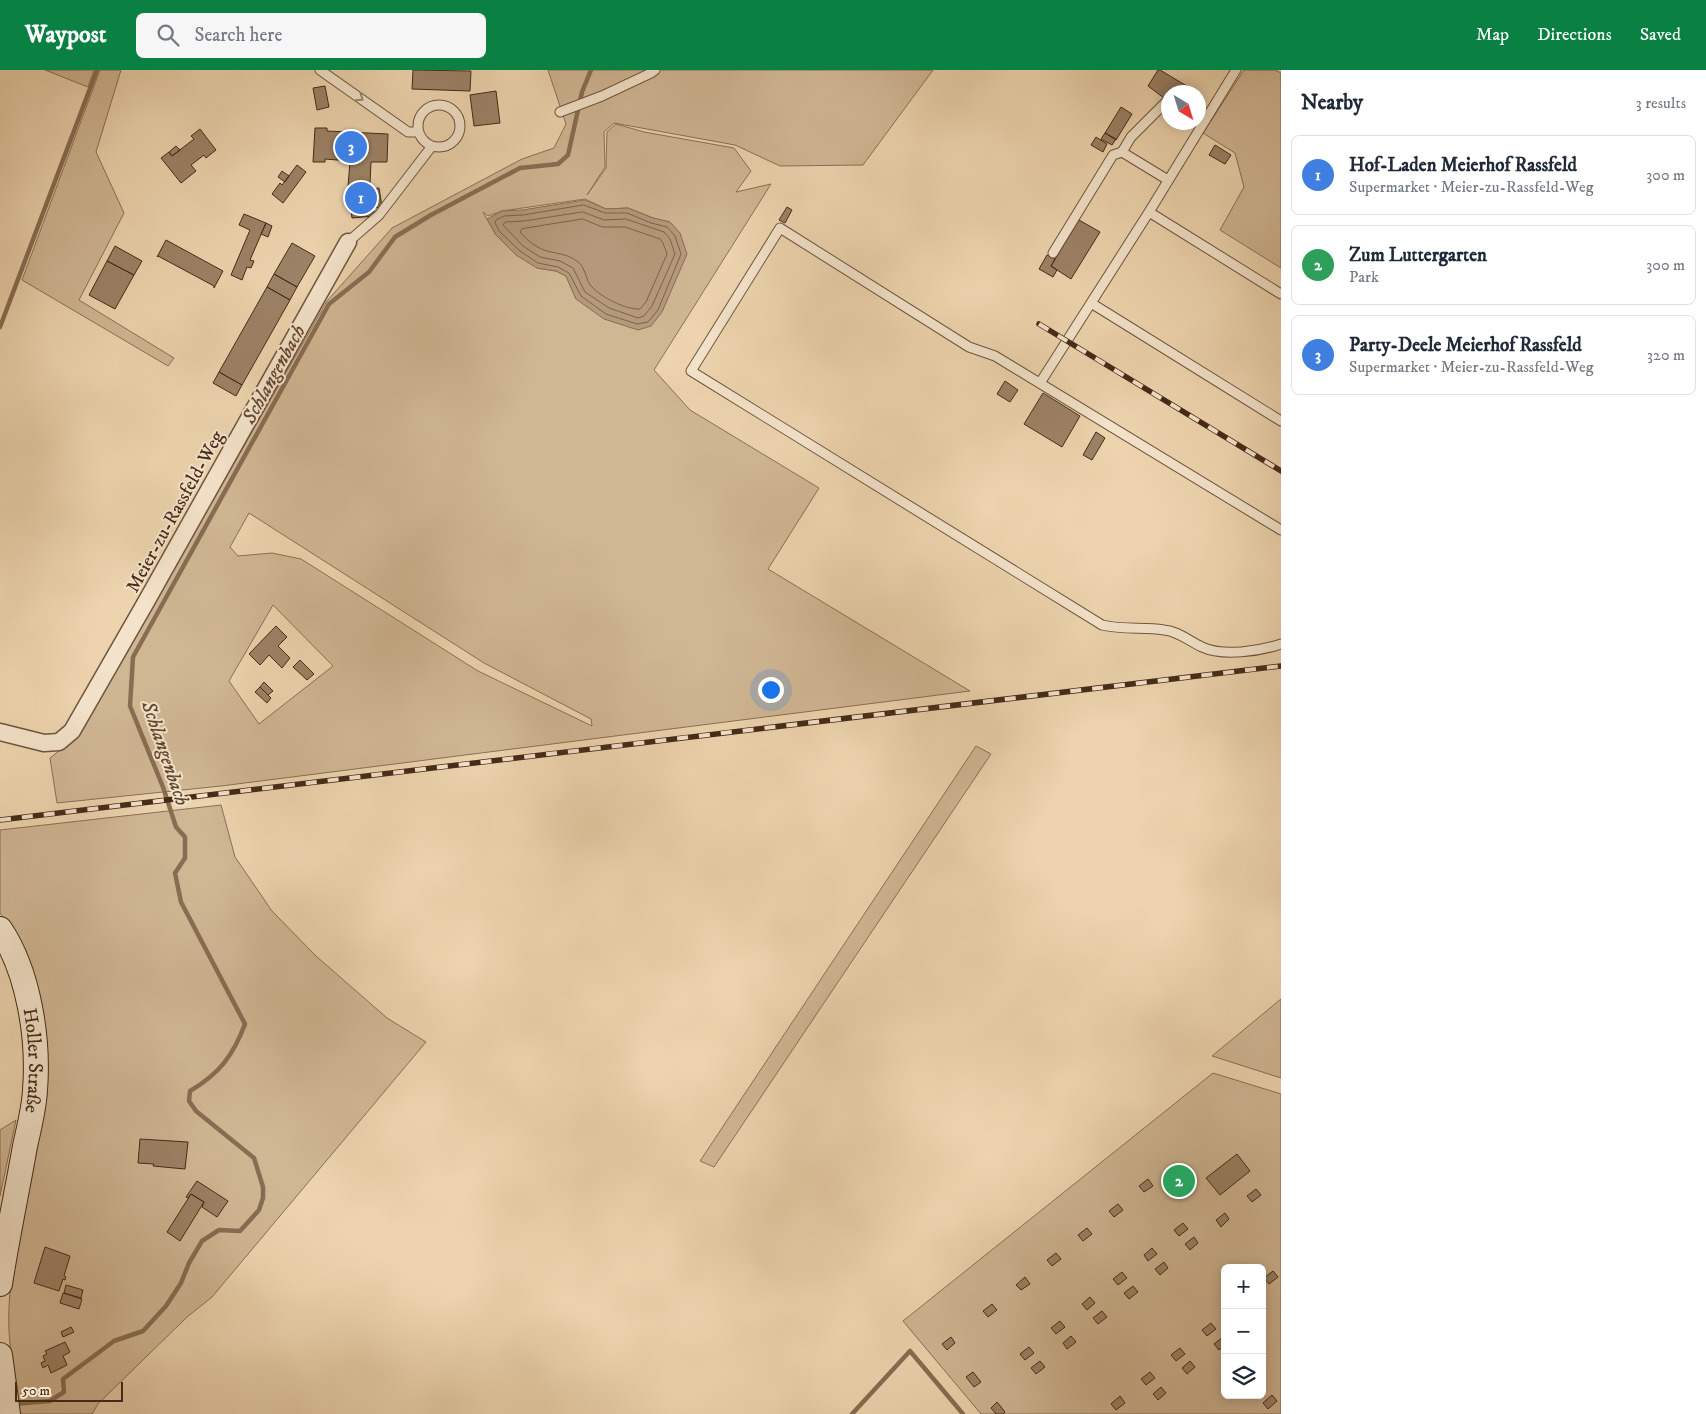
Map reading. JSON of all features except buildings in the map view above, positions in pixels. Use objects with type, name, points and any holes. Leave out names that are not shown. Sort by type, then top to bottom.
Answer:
[{"type":"street","name":"Meier-zu-Rassfeld-Weg","points":[[0,732],[44,743],[59,742],[72,731],[348,242]]},
{"type":"street","name":"Holler Straße","points":[[0,929],[16,960],[25,986],[36,1053],[36,1091],[0,1284]]},
{"type":"street","points":[[0,1355],[7,1404]]},
{"type":"lane","points":[[320,70],[408,132],[418,132]]},
{"type":"lane","points":[[560,112],[602,96],[651,74],[655,70]]},
{"type":"lane","points":[[1206,115],[1236,70]]},
{"type":"lane","points":[[438,105],[451,109],[459,120],[458,134],[452,143],[442,147],[432,146],[423,140],[418,132],[418,122],[425,110],[438,105]]},
{"type":"lane","points":[[1053,253],[1113,155],[1122,152],[1131,137],[1161,106]]},
{"type":"lane","points":[[1040,383],[1168,180],[1197,130]]},
{"type":"lane","points":[[348,242],[379,215],[432,146]]},
{"type":"lane","points":[[1122,152],[1168,180]]},
{"type":"lane","points":[[1148,212],[1281,294]]},
{"type":"lane","points":[[1281,530],[995,356],[969,347],[780,228],[691,371],[1102,625],[1115,628],[1175,632],[1204,648],[1226,652],[1246,652],[1281,644]]},
{"type":"lane","points":[[1091,303],[1281,421]]},
{"type":"shaded area","points":[[45,70],[94,70],[88,87]]},
{"type":"shaded area","points":[[100,70],[121,70],[96,152],[124,213],[79,300],[174,358],[168,366],[22,280]]},
{"type":"shaded area","points":[[548,70],[933,70],[863,165],[780,166],[735,145],[614,123],[604,132],[605,167],[587,195],[606,168],[607,132],[616,124],[644,132],[734,148],[751,171],[736,192],[771,184],[654,370],[690,410],[819,488],[768,569],[970,691],[221,786],[57,803],[50,758],[78,736],[327,301],[392,228],[522,159],[554,148],[566,124]],"holes":[[[585,199],[606,209],[628,208],[653,218],[670,222],[576,299],[566,276],[556,271],[537,268],[496,235],[483,212],[488,216],[502,211]],[[249,513],[484,663],[591,719],[592,726],[478,671],[301,559],[272,553],[238,556],[230,547]],[[273,605],[333,666],[259,724],[229,681]]]},
{"type":"shaded area","points":[[1244,70],[1275,70],[1281,73],[1281,268],[1220,230],[1244,187],[1235,153],[1203,133]]},
{"type":"shaded area","points":[[976,746],[991,754],[714,1167],[700,1161]]},
{"type":"shaded area","points":[[221,805],[235,857],[272,911],[316,956],[387,1018],[426,1042],[212,1297],[187,1317],[98,1404],[92,1414],[20,1414],[9,1334],[11,1281],[19,1229],[45,1100],[12,931],[0,913],[0,830]]},
{"type":"shaded area","points":[[1281,999],[1281,1078],[1212,1056]]},
{"type":"shaded area","points":[[1213,1073],[1281,1094],[1281,1414],[981,1414],[903,1321]]},
{"type":"shaded area","points":[[16,1120],[0,1196],[0,1130]]},
{"type":"water","points":[[585,200],[606,209],[628,208],[653,218],[670,222],[680,233],[687,254],[662,312],[651,326],[638,330],[604,319],[576,299],[566,276],[556,271],[537,268],[516,255],[496,235],[487,219],[502,211],[522,210]]},
{"type":"waterway","points":[[0,327],[97,70]]},
{"type":"waterway","name":"Schlangenbach","points":[[14,1404],[50,1401],[64,1392],[63,1379],[114,1341],[143,1331],[166,1306],[181,1283],[189,1263],[202,1241],[219,1230],[240,1231],[259,1210],[263,1198],[263,1187],[254,1158],[196,1111],[189,1101],[190,1091],[217,1071],[230,1055],[245,1024],[181,902],[175,873],[185,858],[185,837],[176,827],[163,787],[130,706],[133,657],[329,304],[369,272],[395,237],[431,215],[520,168],[558,164],[568,155],[582,92],[591,70]]},
{"type":"waterway","points":[[852,1414],[910,1351],[963,1414]]},
{"type":"railway","points":[[1039,324],[1281,471]]},
{"type":"railway","points":[[0,820],[1281,666]]},
{"type":"place","name":"Party-Deele Meierhof Rassfeld","points":[[351,147]]},
{"type":"place","name":"Hof-Laden Meierhof Rassfeld","points":[[361,198]]},
{"type":"place","name":"Zum Luttergarten","points":[[1179,1181]]}]
